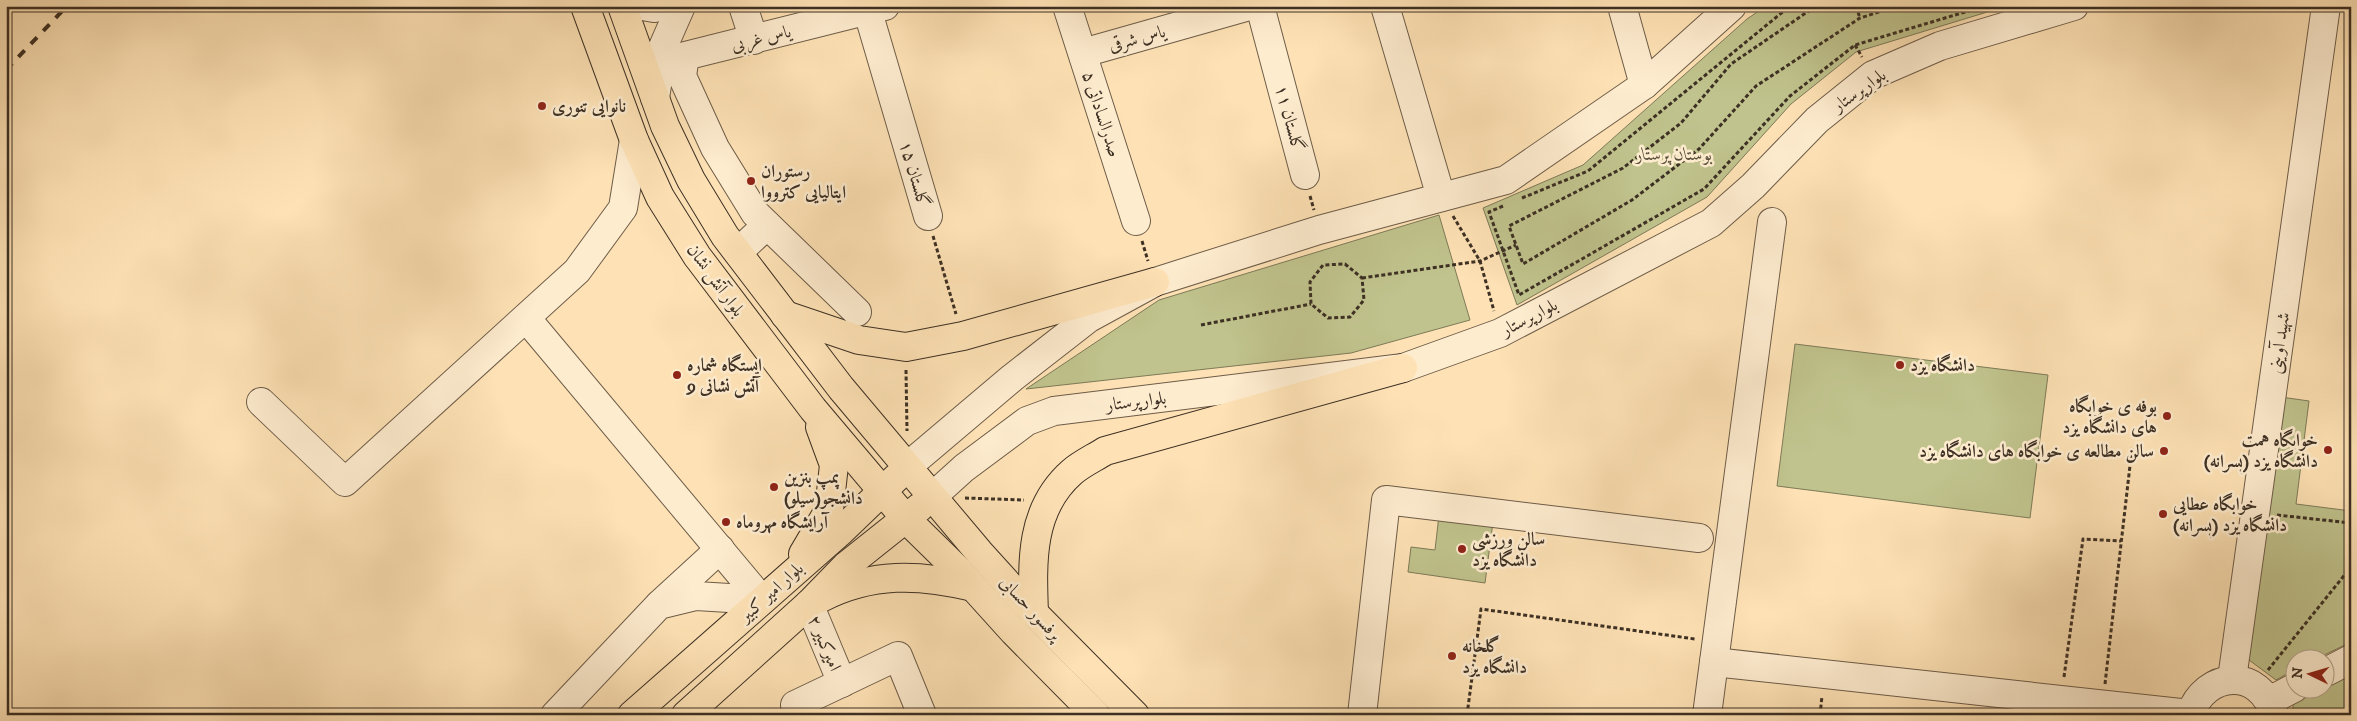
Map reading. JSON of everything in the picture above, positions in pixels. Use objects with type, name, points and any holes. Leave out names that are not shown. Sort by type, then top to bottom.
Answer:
[{"type":"main road","name":"بلوار آتش نشان","points":[[585,6],[634,140],[660,197],[696,256],[813,409],[906,519]]},
{"type":"main road","name":"بلوار آتش نشان","points":[[622,6],[654,98],[691,180],[738,252],[785,315],[841,388],[932,497]]},
{"type":"main road","points":[[785,315],[859,340],[906,347],[963,336],[1155,282]]},
{"type":"main road","points":[[1034,613],[1035,539],[1047,501],[1072,472],[1105,451],[1403,368]]},
{"type":"main road","points":[[794,570],[829,510],[834,465],[813,409]]},
{"type":"main road","name":"بلوار امیر کبیر","points":[[632,715],[883,492],[908,466]]},
{"type":"main road","name":"بلوار امیر کبیر","points":[[686,715],[809,604],[846,566],[932,497]]},
{"type":"main road","name":"پرفسور حسابی","points":[[932,497],[1034,613],[1135,715]]},
{"type":"main road","name":"پرفسور حسابی","points":[[906,519],[1096,715]]},
{"type":"main road","points":[[809,604],[841,588],[874,579],[941,579],[973,587]]},
{"type":"street","points":[[642,6],[654,8],[663,6]]},
{"type":"street","points":[[654,98],[663,47],[681,6]]},
{"type":"street","points":[[743,6],[754,40]]},
{"type":"street","name":"صدرالساداتی ۵","points":[[1067,6],[1136,221]]},
{"type":"street","name":"یاس شرقی","points":[[1083,53],[1182,16],[1249,6]]},
{"type":"street","name":"گلستان ۱۱","points":[[1260,6],[1305,175]]},
{"type":"street","points":[[1385,6],[1441,197]]},
{"type":"street","points":[[1622,6],[1644,85]]},
{"type":"street","points":[[908,466],[1012,378],[1089,318],[1155,282],[1319,230],[1506,180],[1644,85],[1732,6]]},
{"type":"street","name":"بلوارپرستار","points":[[932,497],[964,468],[1003,438],[1027,421],[1045,415],[1063,410],[1403,368],[1500,333],[1711,223],[1753,186],[1817,120],[1873,75],[1940,46],[2074,6]]},
{"type":"street","name":"شهید آوینی","points":[[2257,695],[2256,513],[2326,6]]},
{"type":"street","name":"یاس غربی","points":[[767,225],[756,213],[715,148],[682,76],[686,56],[876,9]]},
{"type":"street","name":"گلستان ۱۵","points":[[876,9],[928,216]]},
{"type":"street","points":[[261,402],[345,482],[577,270],[624,208],[634,140]]},
{"type":"street","points":[[1707,715],[1772,222]]},
{"type":"street","points":[[738,252],[767,225],[856,312]]},
{"type":"street","points":[[526,318],[762,600]]},
{"type":"street","points":[[1012,378],[1007,395],[1011,401],[1017,407],[1045,415]]},
{"type":"street","points":[[1362,715],[1386,500],[1699,538]]},
{"type":"street","points":[[556,715],[659,605],[720,549]]},
{"type":"street","points":[[659,605],[696,596],[762,600]]},
{"type":"street","name":"امیرکبیر ۲","points":[[809,604],[842,683]]},
{"type":"street","points":[[1716,652],[2190,714],[2195,700],[2205,689],[2218,682],[2257,695],[2284,690]]},
{"type":"street","points":[[799,715],[795,704],[898,656],[922,715]]},
{"type":"street","points":[[2334,667],[2351,659]]},
{"type":"path","points":[[1516,200],[1588,170],[1790,6]]},
{"type":"path","points":[[1816,6],[1731,64],[1681,122],[1623,168],[1509,226],[1523,264],[1632,200],[1699,149],[1756,86],[1860,18],[1898,6]]},
{"type":"path","points":[[1856,6],[1860,18]]},
{"type":"path","points":[[1507,204],[1489,212],[1519,295],[1704,189],[1790,96],[1855,45],[1985,6]]},
{"type":"path","name":"گلستان ۱۱","points":[[1305,175],[1319,230]]},
{"type":"path","points":[[1441,197],[1480,261],[1500,333]]},
{"type":"path","name":"گلستان ۱۵","points":[[928,216],[963,336]]},
{"type":"path","points":[[1136,221],[1155,282]]},
{"type":"path","points":[[1362,278],[1480,261],[1516,245]]},
{"type":"path","points":[[1345,264],[1362,278],[1364,300],[1350,317],[1328,318],[1311,304],[1310,282],[1324,265],[1345,264]]},
{"type":"path","points":[[1201,325],[1311,304]]},
{"type":"path","points":[[906,347],[908,466]]},
{"type":"path","points":[[2104,690],[2132,448]]},
{"type":"path","points":[[932,497],[1047,501]]},
{"type":"path","points":[[2256,513],[2351,523]]},
{"type":"path","points":[[2063,684],[2083,539],[2121,541]]},
{"type":"path","points":[[2257,695],[2351,567]]},
{"type":"path","points":[[1467,715],[1481,610],[1716,652]]},
{"type":"green space","name":"بوستان پرستار","points":[[1766,6],[2007,6],[1856,52],[1791,104],[1707,197],[1517,305],[1483,208],[1583,165],[1747,19]]},
{"type":"green space","points":[[1439,215],[1470,320],[1351,353],[1026,389],[1159,300]]},
{"type":"green space","points":[[1795,344],[2048,375],[2030,518],[1777,486]]},
{"type":"green space","points":[[2281,397],[2309,401],[2296,504],[2351,511],[2351,642],[2334,650],[2334,648],[2284,648],[2284,676],[2276,680],[2249,660]]},
{"type":"green space","name":"سالن ورزشی دانشگاه یزد","points":[[1439,515],[1493,522],[1485,583],[1408,572],[1411,547],[1435,550]]},
{"type":"green space","points":[[2351,674],[2351,715],[2293,715],[2293,703],[2303,698],[2334,698],[2334,682]]},
{"type":"railway","points":[[6,70],[67,6]]},
{"type":"place","name":"نانوایی تنوری","points":[[542,106]]},
{"type":"place","name":"رستوران ایتالیایی کترووا","points":[[751,181]]},
{"type":"place","name":"دانشگاه یزد","points":[[1900,365]]},
{"type":"place","name":"ایستگاه شماره 9 آتش نشانی","points":[[677,375]]},
{"type":"place","name":"بوفه ی خوابگاه های دانشگاه یزد","points":[[2167,416]]},
{"type":"place","name":"خوابگاه همت (پسرانه) دانشگاه یزد","points":[[2328,450]]},
{"type":"place","name":"سالن مطالعه ی خوابگاه های دانشگاه یزد","points":[[2164,451]]},
{"type":"place","name":"پمپ بنزین دانشجو(سیلو)","points":[[774,487]]},
{"type":"place","name":"خوابگاه عطایی (پسرانه) دانشگاه یزد","points":[[2163,514]]},
{"type":"place","name":"آرایشگاه مهروماه","points":[[726,522]]},
{"type":"place","name":"سالن ورزشی دانشگاه یزد","points":[[1462,549]]},
{"type":"place","name":"گلخانه دانشگاه یزد","points":[[1452,656]]}]
